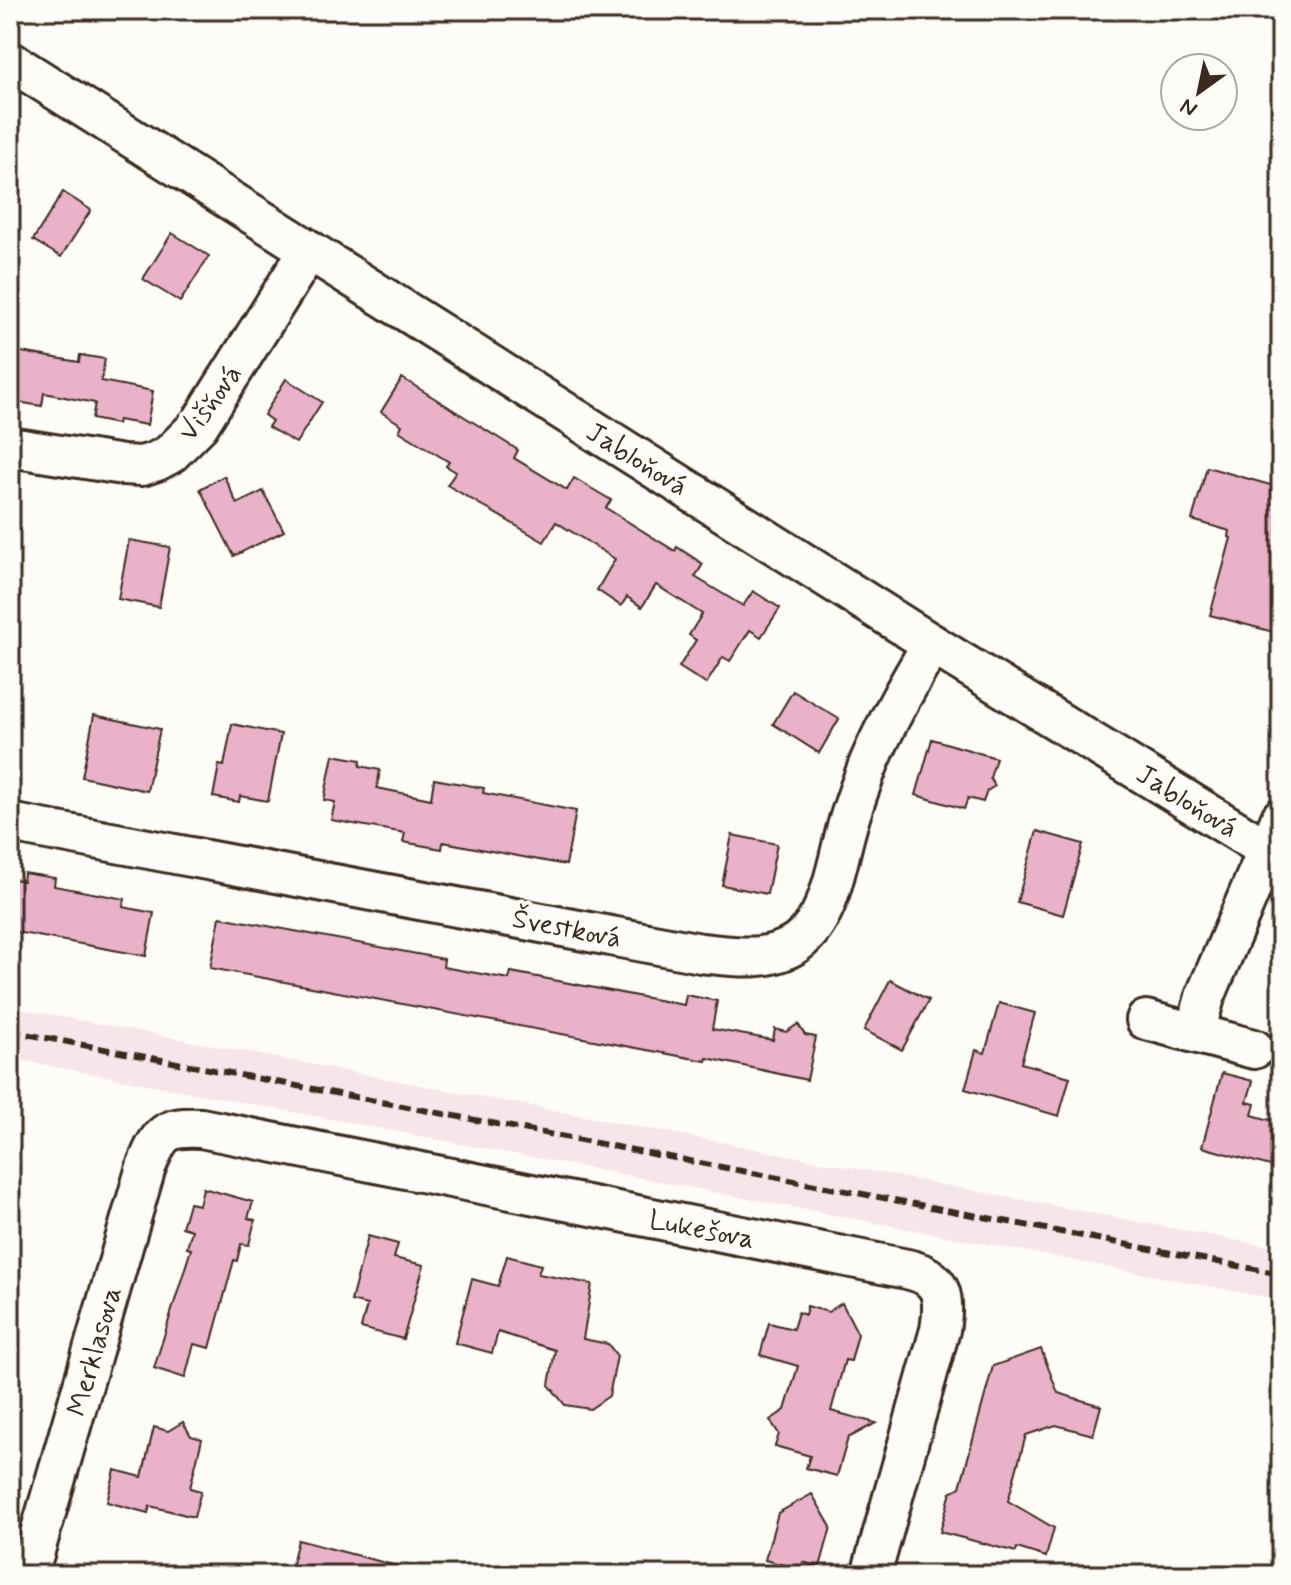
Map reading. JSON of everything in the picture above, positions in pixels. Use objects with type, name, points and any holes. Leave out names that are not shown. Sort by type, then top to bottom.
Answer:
[{"type":"street","name":"Jabloňová","points":[[10,61],[932,644],[1277,842],[1205,997],[1195,1033]]},
{"type":"street","name":"Višňová","points":[[10,447],[142,466],[170,454],[199,425],[309,250]]},
{"type":"street","name":"Švestková","points":[[10,823],[701,953],[757,957],[797,943],[810,930],[831,887],[869,764],[898,701],[932,644]]},
{"type":"street","points":[[1146,1020],[1254,1049]]},
{"type":"street","name":"Lukešova","points":[[166,1131],[180,1127],[201,1128],[892,1265],[917,1271],[927,1277],[940,1288],[943,1298],[940,1330],[871,1575]]},
{"type":"street","name":"Merklasova","points":[[28,1575],[146,1167],[154,1147],[166,1131]]},
{"type":"shaded area","points":[[10,1007],[1281,1249],[1281,1300],[10,1058]]},
{"type":"building","points":[[63,192],[91,210],[61,257],[33,240]]},
{"type":"building","points":[[172,233],[209,256],[180,302],[143,279]]},
{"type":"building","points":[[10,350],[79,362],[80,355],[105,359],[101,381],[153,391],[147,425],[92,419],[95,403],[44,393],[42,406],[10,401]]},
{"type":"building","points":[[402,378],[518,450],[514,458],[567,490],[574,478],[611,500],[606,508],[675,551],[677,547],[703,564],[695,577],[743,606],[753,591],[780,608],[761,637],[750,630],[730,661],[723,657],[706,684],[679,667],[696,640],[689,635],[702,614],[656,585],[642,607],[627,597],[621,606],[597,590],[615,559],[556,522],[544,542],[447,485],[456,472],[446,466],[449,462],[399,431],[402,425],[381,412]]},
{"type":"building","points":[[286,379],[322,402],[296,443],[268,427],[272,421],[264,415]]},
{"type":"building","points":[[1207,467],[1281,488],[1281,634],[1210,615],[1231,538],[1230,531],[1192,520]]},
{"type":"building","points":[[224,476],[237,504],[263,491],[284,531],[234,556],[200,489]]},
{"type":"building","points":[[129,540],[170,547],[159,607],[118,599]]},
{"type":"building","points":[[793,691],[839,719],[819,753],[773,724]]},
{"type":"building","points":[[94,715],[160,729],[147,791],[82,777]]},
{"type":"building","points":[[232,724],[281,734],[268,801],[240,796],[239,802],[213,797],[219,765],[224,766]]},
{"type":"building","points":[[932,739],[996,758],[990,778],[995,786],[987,791],[983,802],[968,798],[964,809],[916,795]]},
{"type":"building","points":[[333,755],[361,760],[360,766],[380,770],[377,788],[431,799],[434,779],[484,788],[483,793],[576,811],[566,865],[443,842],[442,849],[403,842],[405,833],[331,820],[335,802],[324,800]]},
{"type":"building","points":[[1037,831],[1083,844],[1063,915],[1017,902]]},
{"type":"building","points":[[732,835],[777,844],[767,894],[722,885]]},
{"type":"building","points":[[24,873],[55,878],[54,886],[125,899],[123,907],[154,913],[146,956],[10,931],[10,878],[23,881]]},
{"type":"building","points":[[220,917],[444,959],[443,967],[509,979],[511,972],[684,1005],[686,995],[717,1001],[712,1029],[773,1040],[775,1029],[786,1032],[798,1024],[805,1035],[816,1037],[807,1080],[707,1058],[706,1061],[210,968]]},
{"type":"building","points":[[890,980],[929,1000],[902,1050],[864,1030]]},
{"type":"building","points":[[999,1003],[1035,1013],[1021,1063],[1070,1077],[1059,1116],[965,1089],[976,1050],[985,1053]]},
{"type":"building","points":[[1222,1073],[1253,1081],[1247,1102],[1255,1104],[1252,1115],[1281,1123],[1281,1169],[1202,1147]]},
{"type":"building","points":[[203,1188],[253,1202],[248,1218],[255,1220],[249,1245],[241,1244],[237,1261],[234,1260],[210,1348],[194,1344],[185,1378],[154,1368],[191,1249],[187,1248],[192,1230],[182,1227],[189,1203],[199,1205]]},
{"type":"building","points":[[368,1236],[398,1244],[394,1258],[424,1265],[403,1339],[361,1328],[367,1305],[351,1301]]},
{"type":"building","points":[[507,1256],[541,1265],[538,1274],[592,1284],[583,1339],[608,1344],[617,1356],[609,1396],[590,1409],[565,1405],[549,1385],[555,1350],[498,1332],[492,1353],[455,1343],[472,1279],[498,1286]]},
{"type":"building","points":[[842,1303],[858,1334],[851,1361],[845,1360],[831,1411],[876,1423],[848,1438],[837,1476],[806,1468],[810,1456],[775,1446],[779,1434],[770,1420],[785,1410],[798,1366],[760,1355],[769,1323],[793,1329],[798,1312],[805,1315],[807,1306],[828,1312]]},
{"type":"building","points":[[1041,1349],[1058,1393],[1101,1406],[1093,1435],[1056,1425],[1026,1435],[1008,1501],[1054,1528],[1046,1557],[940,1532],[951,1492],[960,1487],[993,1366]]},
{"type":"building","points":[[183,1422],[191,1436],[202,1439],[190,1488],[201,1491],[194,1517],[150,1506],[148,1513],[107,1502],[115,1470],[142,1477],[154,1427],[168,1431]]},
{"type":"building","points":[[812,1494],[831,1527],[820,1567],[803,1562],[801,1570],[765,1560],[778,1513]]},
{"type":"building","points":[[298,1540],[397,1566],[396,1575],[289,1575]]},
{"type":"railway","points":[[10,1031],[1281,1274]]}]
